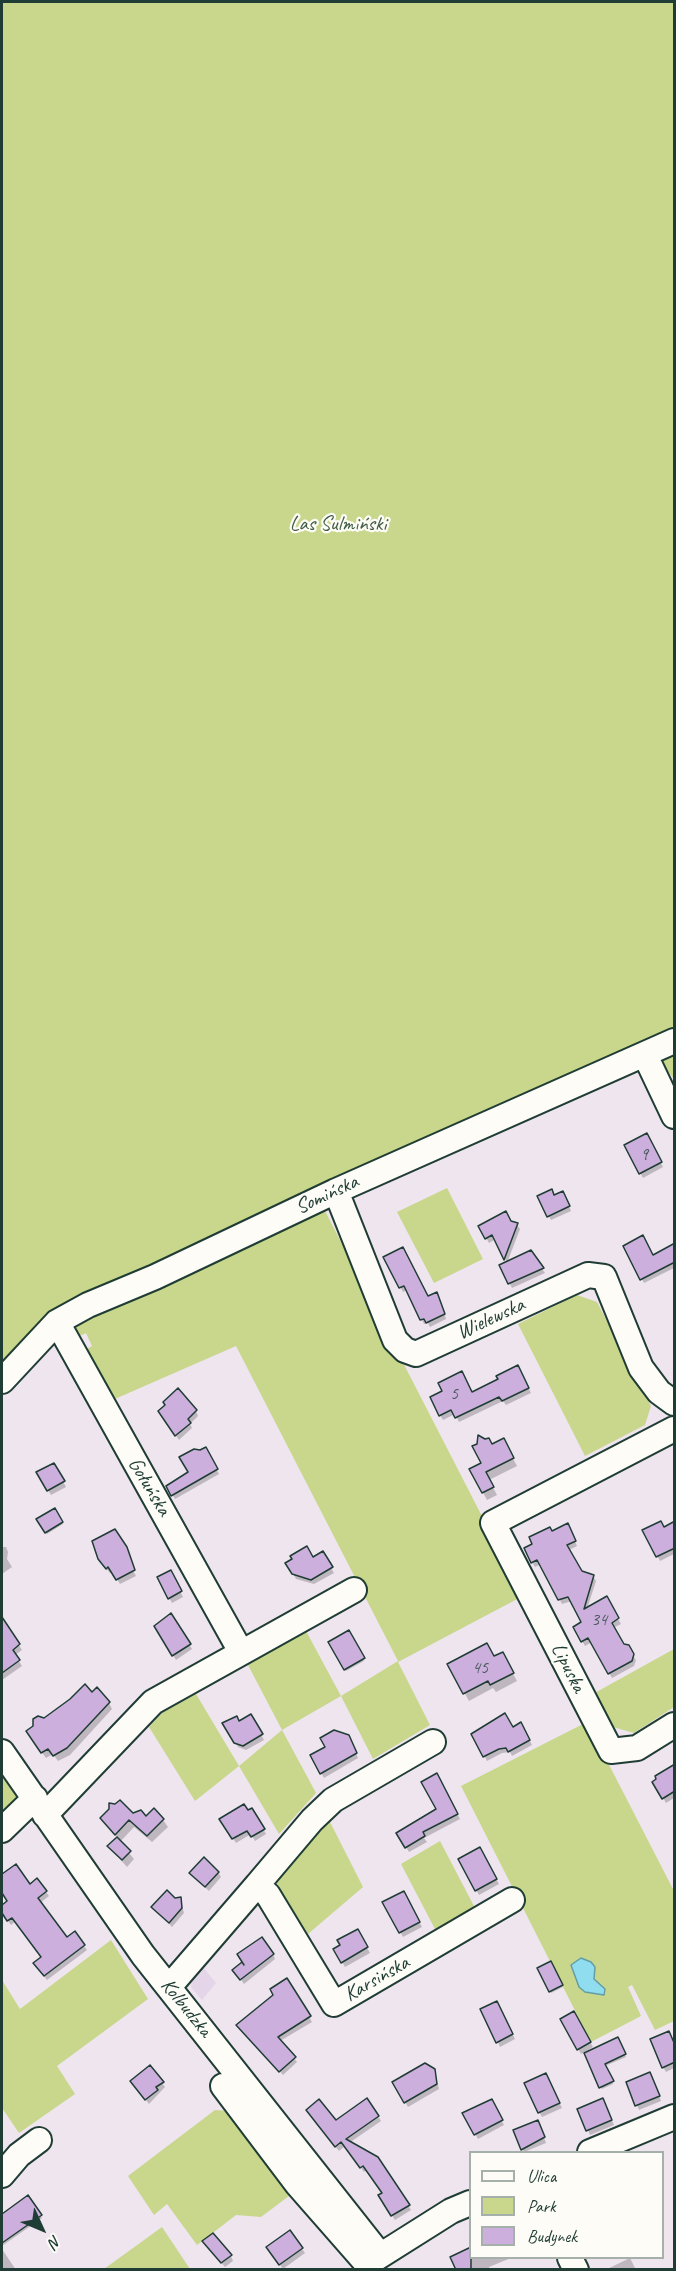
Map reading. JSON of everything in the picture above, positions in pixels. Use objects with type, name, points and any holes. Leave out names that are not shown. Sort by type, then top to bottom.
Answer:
[{"type":"street","name":"Somińska","points":[[2,1381],[57,1322],[336,1191],[675,1041]]},
{"type":"street","points":[[645,1055],[675,1116]]},
{"type":"street","name":"Wielewska","points":[[336,1191],[394,1340],[405,1350],[416,1354],[588,1275],[604,1277],[641,1368],[659,1392],[675,1403]]},
{"type":"street","name":"Gołuńska","points":[[57,1322],[241,1652]]},
{"type":"street","name":"Lipuska","points":[[675,1429],[493,1523],[611,1751],[637,1748],[675,1725]]},
{"type":"street","points":[[2,1830],[40,1807],[153,1702],[354,1590]]},
{"type":"street","points":[[169,1987],[258,1886],[312,1820],[333,1800],[433,1742]]},
{"type":"street","name":"Kolbudzka","points":[[2,1752],[143,1954],[369,2263]]},
{"type":"street","name":"Karsińska","points":[[258,1886],[268,1895],[334,2004],[512,1900]]},
{"type":"street","points":[[223,2086],[297,2184],[369,2263],[451,2211],[469,2204]]},
{"type":"street","points":[[592,2151],[675,2117]]},
{"type":"street","points":[[2,2175],[19,2155],[39,2140]]},
{"type":"shaded area","points":[[203,1967],[216,1983],[202,2000],[191,1987],[192,1979]]},
{"type":"green space","name":"Las Sulmiński","points":[[2,2],[674,2],[674,1079],[649,1047],[46,1317],[2,1366]]},
{"type":"green space","points":[[447,1188],[483,1259],[434,1283],[397,1212]]},
{"type":"green space","points":[[322,1205],[523,1596],[398,1662],[430,1725],[373,1759],[341,1696],[398,1661],[236,1346],[108,1402],[82,1352],[92,1346],[86,1333],[75,1338],[70,1328],[77,1318]]},
{"type":"green space","points":[[577,1295],[597,1302],[651,1406],[645,1425],[585,1456],[518,1324]]},
{"type":"green space","points":[[306,1631],[341,1696],[282,1730],[248,1665]]},
{"type":"green space","points":[[674,1649],[674,1707],[634,1733],[606,1725],[591,1695]]},
{"type":"green space","points":[[196,1694],[239,1766],[195,1801],[149,1727],[163,1712]]},
{"type":"green space","points":[[587,1722],[674,1891],[674,2021],[655,2030],[632,1985],[628,1987],[641,2016],[591,2042],[461,1786]]},
{"type":"green space","points":[[282,1730],[316,1793],[279,1834],[239,1766]]},
{"type":"green space","points":[[2,1775],[21,1802],[2,1819]]},
{"type":"green space","points":[[329,1820],[363,1887],[308,1934],[276,1883]]},
{"type":"green space","points":[[440,1841],[475,1908],[436,1931],[401,1864]]},
{"type":"green space","points":[[111,1940],[148,1999],[57,2066],[75,2094],[19,2133],[2,2108],[2,1980],[20,2009]]},
{"type":"green space","points":[[215,2110],[231,2111],[293,2193],[261,2217],[236,2215],[197,2245],[167,2204],[154,2215],[128,2176]]},
{"type":"green space","points":[[162,2227],[190,2269],[104,2269]]},
{"type":"water","points":[[581,1958],[591,1962],[595,1967],[594,1979],[605,1989],[604,1995],[585,1992],[579,1987],[571,1965]]},
{"type":"building","points":[[647,1133],[662,1162],[639,1174],[624,1145]]},
{"type":"building","points":[[552,1189],[554,1195],[563,1191],[570,1206],[547,1217],[537,1196]]},
{"type":"building","points":[[506,1211],[511,1221],[518,1223],[504,1260],[492,1235],[485,1239],[478,1226]]},
{"type":"building","points":[[643,1235],[653,1255],[675,1243],[675,1262],[640,1280],[623,1246]]},
{"type":"building","points":[[403,1247],[428,1296],[437,1292],[445,1314],[426,1323],[424,1319],[420,1320],[404,1286],[399,1288],[383,1257]]},
{"type":"building","points":[[531,1250],[544,1268],[508,1284],[499,1265]]},
{"type":"building","points":[[518,1365],[529,1388],[502,1401],[499,1397],[455,1418],[451,1410],[439,1416],[430,1397],[442,1391],[438,1383],[462,1371],[472,1392],[498,1379],[496,1376]]},
{"type":"building","points":[[178,1388],[197,1410],[188,1419],[191,1423],[175,1436],[158,1411],[165,1405],[163,1402]]},
{"type":"building","points":[[478,1435],[485,1439],[489,1438],[492,1444],[504,1438],[514,1458],[486,1472],[494,1487],[482,1493],[469,1469],[481,1463],[472,1446],[477,1444]]},
{"type":"building","points":[[206,1447],[218,1469],[171,1496],[166,1486],[188,1472],[179,1457],[194,1449],[200,1450]]},
{"type":"building","points":[[54,1463],[65,1481],[47,1491],[36,1472]]},
{"type":"building","points":[[55,1508],[63,1522],[45,1533],[36,1519]]},
{"type":"building","points":[[661,1521],[664,1527],[675,1521],[675,1548],[656,1557],[642,1530]]},
{"type":"building","points":[[568,1523],[576,1541],[567,1545],[582,1571],[594,1575],[584,1609],[607,1596],[619,1618],[612,1623],[624,1644],[629,1645],[634,1654],[632,1661],[608,1674],[588,1638],[581,1642],[573,1627],[581,1622],[568,1597],[558,1600],[537,1560],[531,1563],[524,1548],[532,1544],[529,1537],[550,1527],[552,1531]]},
{"type":"building","points":[[115,1529],[127,1547],[135,1570],[116,1580],[108,1567],[106,1569],[98,1559],[92,1541]]},
{"type":"building","points":[[307,1546],[313,1557],[323,1551],[333,1567],[311,1580],[292,1574],[285,1563],[292,1559],[290,1556]]},
{"type":"building","points":[[171,1570],[182,1591],[168,1599],[157,1577]]},
{"type":"building","points":[[171,1613],[191,1644],[172,1656],[154,1626]]},
{"type":"building","points":[[2,1617],[20,1644],[13,1650],[20,1660],[2,1673]]},
{"type":"building","points":[[349,1630],[365,1658],[344,1670],[328,1642]]},
{"type":"building","points":[[487,1643],[494,1656],[503,1652],[514,1673],[490,1685],[488,1681],[463,1694],[447,1664]]},
{"type":"building","points":[[85,1684],[92,1692],[97,1687],[110,1702],[67,1748],[53,1756],[48,1749],[41,1753],[26,1731],[33,1726],[33,1719],[38,1716],[44,1718],[70,1699]]},
{"type":"building","points":[[505,1713],[513,1727],[521,1722],[530,1740],[508,1752],[506,1748],[499,1749],[483,1757],[471,1734]]},
{"type":"building","points":[[251,1714],[263,1734],[243,1746],[234,1743],[222,1723],[237,1716],[239,1721]]},
{"type":"building","points":[[334,1730],[349,1735],[357,1753],[320,1774],[310,1755],[325,1747],[320,1738]]},
{"type":"building","points":[[675,1764],[675,1791],[662,1799],[652,1782],[656,1779],[655,1776]]},
{"type":"building","points":[[437,1773],[458,1814],[423,1832],[425,1836],[405,1848],[396,1833],[436,1809],[421,1782]]},
{"type":"building","points":[[120,1800],[133,1813],[141,1810],[146,1816],[154,1808],[164,1819],[147,1836],[129,1820],[115,1835],[100,1818],[109,1809],[109,1803],[115,1804]]},
{"type":"building","points":[[244,1804],[248,1810],[252,1808],[265,1829],[251,1837],[247,1831],[232,1839],[219,1819]]},
{"type":"building","points":[[117,1837],[131,1851],[122,1860],[107,1846]]},
{"type":"building","points":[[480,1847],[497,1879],[475,1891],[458,1859]]},
{"type":"building","points":[[204,1857],[219,1872],[205,1887],[189,1873]]},
{"type":"building","points":[[16,1864],[30,1884],[37,1878],[47,1891],[38,1898],[67,1937],[75,1931],[85,1945],[44,1976],[33,1963],[41,1957],[12,1918],[7,1921],[2,1913],[2,1905],[7,1901],[2,1893],[2,1874]]},
{"type":"building","points":[[167,1890],[175,1898],[181,1897],[182,1908],[169,1923],[151,1907]]},
{"type":"building","points":[[404,1891],[420,1922],[399,1933],[382,1902]]},
{"type":"building","points":[[358,1929],[368,1947],[341,1963],[333,1949],[340,1945],[337,1940]]},
{"type":"building","points":[[262,1937],[274,1954],[240,1980],[232,1970],[242,1962],[244,1965],[237,1954]]},
{"type":"building","points":[[551,1961],[563,1985],[549,1992],[537,1968]]},
{"type":"building","points":[[287,1978],[311,2016],[278,2037],[296,2057],[279,2072],[236,2025],[273,1995],[270,1989]]},
{"type":"building","points":[[497,2001],[513,2034],[496,2043],[480,2009]]},
{"type":"building","points":[[574,2011],[591,2042],[577,2050],[560,2019]]},
{"type":"building","points":[[669,2031],[675,2045],[675,2062],[662,2068],[650,2039]]},
{"type":"building","points":[[618,2037],[626,2054],[605,2064],[614,2081],[599,2088],[584,2053]]},
{"type":"building","points":[[425,2063],[435,2069],[437,2084],[404,2103],[392,2082]]},
{"type":"building","points":[[150,2065],[164,2082],[156,2087],[158,2090],[145,2100],[130,2081]]},
{"type":"building","points":[[650,2072],[660,2096],[635,2106],[626,2082]]},
{"type":"building","points":[[546,2073],[560,2103],[538,2113],[524,2083]]},
{"type":"building","points":[[367,2098],[379,2116],[346,2139],[378,2157],[410,2205],[391,2216],[378,2195],[382,2193],[363,2166],[360,2168],[341,2142],[335,2147],[306,2110],[319,2099],[336,2120]]},
{"type":"building","points":[[603,2098],[612,2120],[586,2131],[577,2109]]},
{"type":"building","points":[[492,2099],[503,2120],[474,2135],[462,2113]]},
{"type":"building","points":[[538,2120],[545,2137],[521,2150],[513,2130]]},
{"type":"building","points":[[28,2195],[42,2215],[2,2243],[2,2214]]},
{"type":"building","points":[[290,2230],[303,2248],[279,2265],[266,2247]]},
{"type":"building","points":[[213,2233],[232,2255],[221,2263],[202,2241]]},
{"type":"building","points":[[469,2248],[471,2270],[456,2270],[450,2257]]}]
